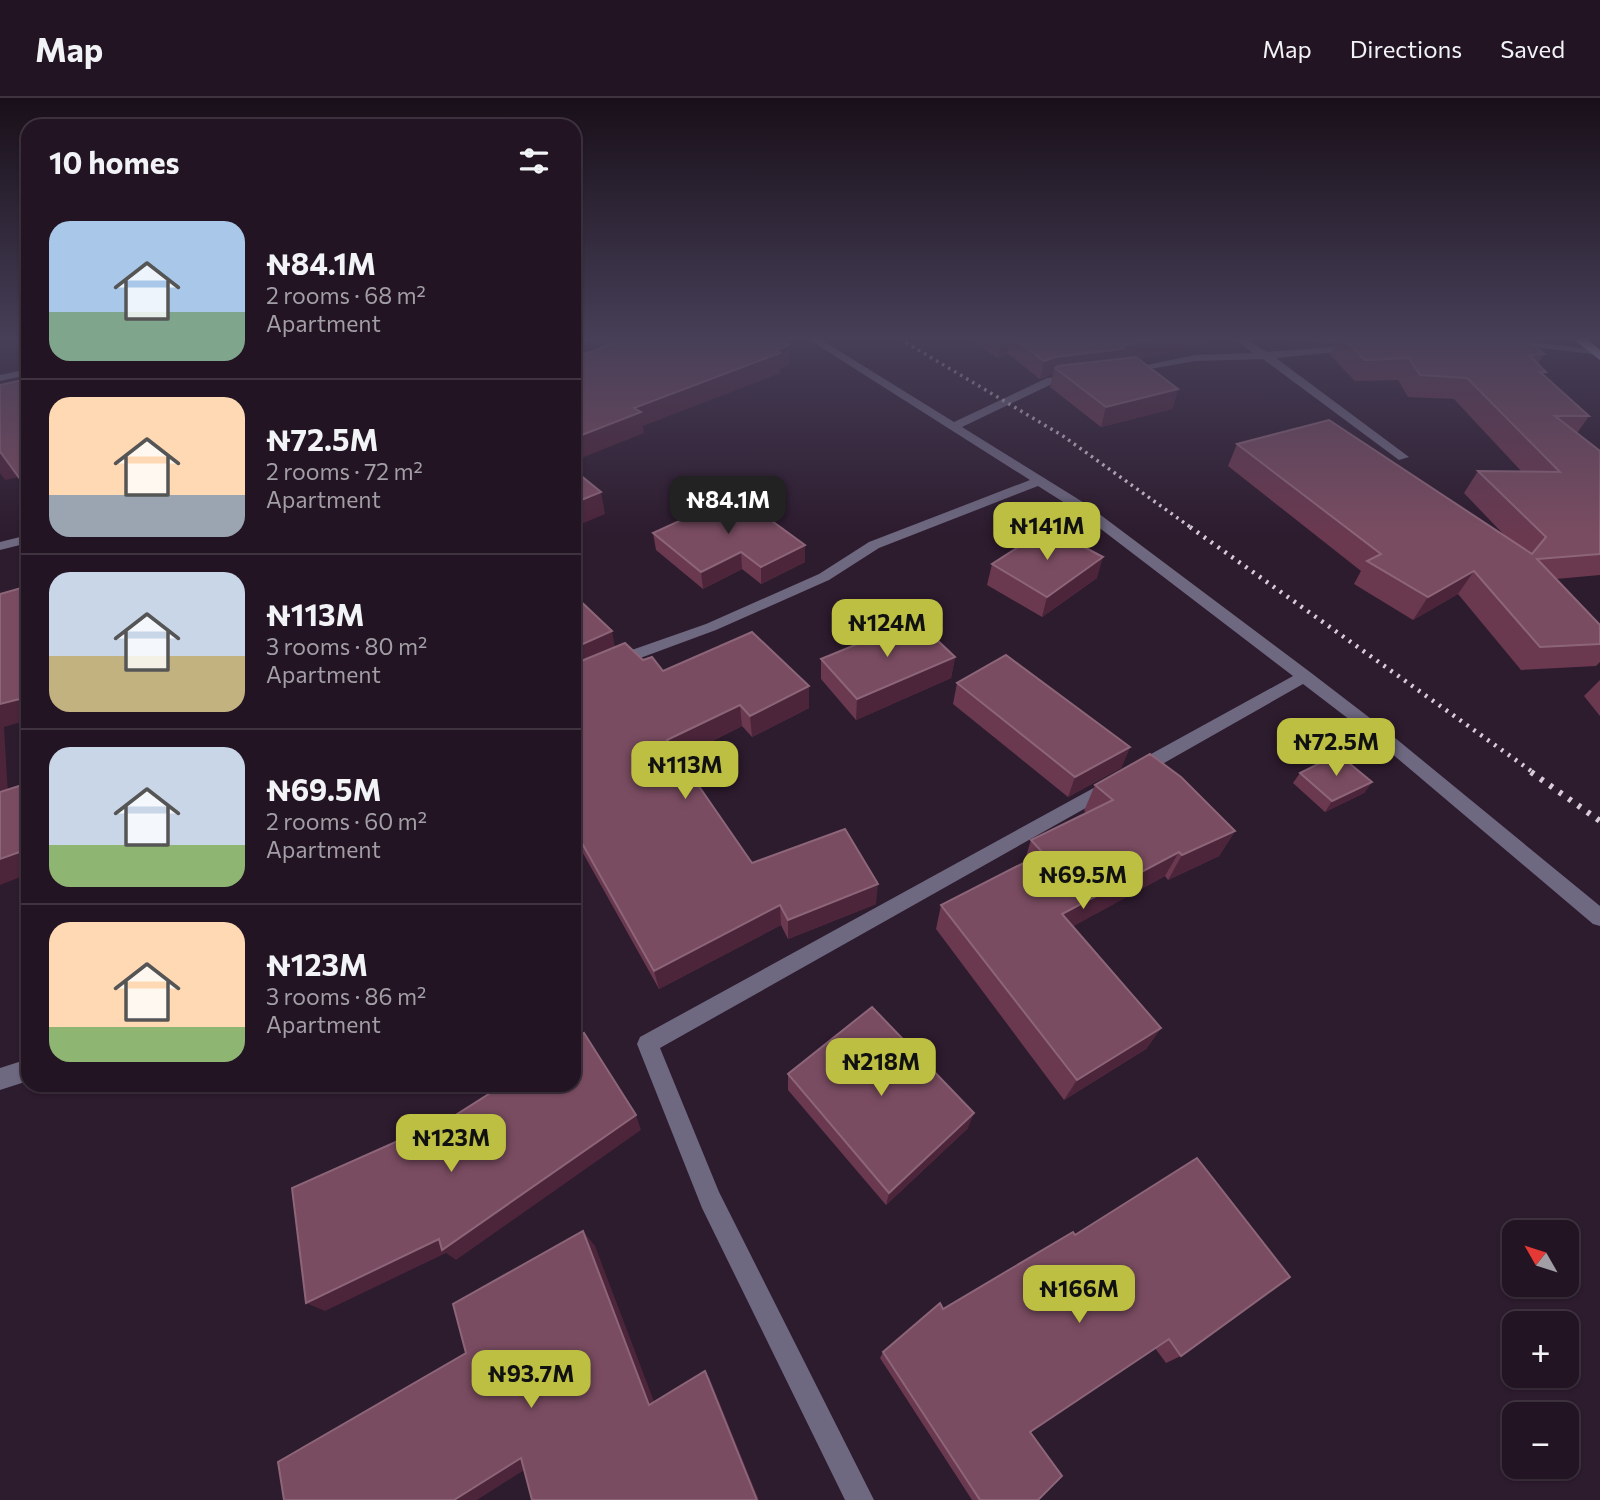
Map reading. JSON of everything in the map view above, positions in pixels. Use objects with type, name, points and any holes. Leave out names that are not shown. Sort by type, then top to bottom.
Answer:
[{"type":"street","points":[[917,404],[1081,507],[1306,676],[1600,918]]},
{"type":"street","points":[[953,427],[1000,404]]},
{"type":"street","points":[[1330,404],[1404,457]]},
{"type":"street","points":[[581,678],[611,663],[711,627],[824,577],[874,545],[1039,481]]},
{"type":"street","points":[[0,546],[21,541]]},
{"type":"street","points":[[860,1500],[710,1200],[648,1044],[1306,676]]},
{"type":"street","points":[[0,1079],[21,1072]]},
{"type":"building","points":[[0,404],[21,404],[21,480],[0,453]]},
{"type":"building","points":[[581,404],[643,404],[634,408],[641,412],[581,435]]},
{"type":"building","points":[[1493,404],[1576,404],[1589,416],[1555,416],[1600,451],[1600,554],[1537,559],[1600,625],[1600,644],[1540,647],[1474,571],[1428,597],[1367,561],[1381,554],[1237,444],[1329,420],[1532,554],[1546,537],[1478,471],[1560,472]]},
{"type":"building","points":[[581,476],[601,492],[581,500]]},
{"type":"building","points":[[736,495],[805,545],[761,567],[741,552],[701,572],[653,533]]},
{"type":"building","points":[[1048,528],[1103,557],[1047,597],[992,564]]},
{"type":"building","points":[[21,588],[20,699],[0,704],[0,594]]},
{"type":"building","points":[[581,602],[612,631],[581,645]]},
{"type":"building","points":[[916,620],[955,657],[857,699],[821,659]]},
{"type":"building","points":[[752,632],[809,686],[750,716],[740,705],[667,740],[752,863],[845,829],[878,884],[788,920],[780,905],[654,971],[581,841],[581,661],[625,643],[643,660],[652,657],[663,671]]},
{"type":"building","points":[[1006,655],[1130,747],[1075,777],[957,683]]},
{"type":"building","points":[[1150,754],[1181,777],[1235,831],[1182,855],[1179,852],[1062,914],[1161,1028],[1077,1080],[941,905],[1043,853],[1031,840],[1113,800],[1095,785]]},
{"type":"building","points":[[1338,754],[1372,782],[1332,801],[1300,773]]},
{"type":"building","points":[[21,785],[21,852],[0,859],[0,792]]},
{"type":"building","points":[[872,1007],[974,1113],[889,1193],[788,1074]]},
{"type":"building","points":[[584,1033],[636,1115],[442,1250],[439,1239],[306,1303],[292,1188],[454,1116],[492,1092],[581,1092],[581,1035]]},
{"type":"building","points":[[1197,1158],[1290,1277],[1181,1356],[1169,1339],[1030,1432],[1062,1476],[1038,1500],[980,1500],[883,1352],[940,1303],[943,1309],[1073,1232],[1075,1235]]},
{"type":"building","points":[[583,1231],[649,1405],[705,1371],[757,1500],[532,1500],[521,1458],[454,1500],[284,1500],[278,1462],[466,1353],[453,1304]]},
{"type":"railway","points":[[1010,404],[1063,436],[1193,529]]},
{"type":"railway","points":[[1190,527],[1534,773]]},
{"type":"railway","points":[[1531,772],[1600,821]]}]
